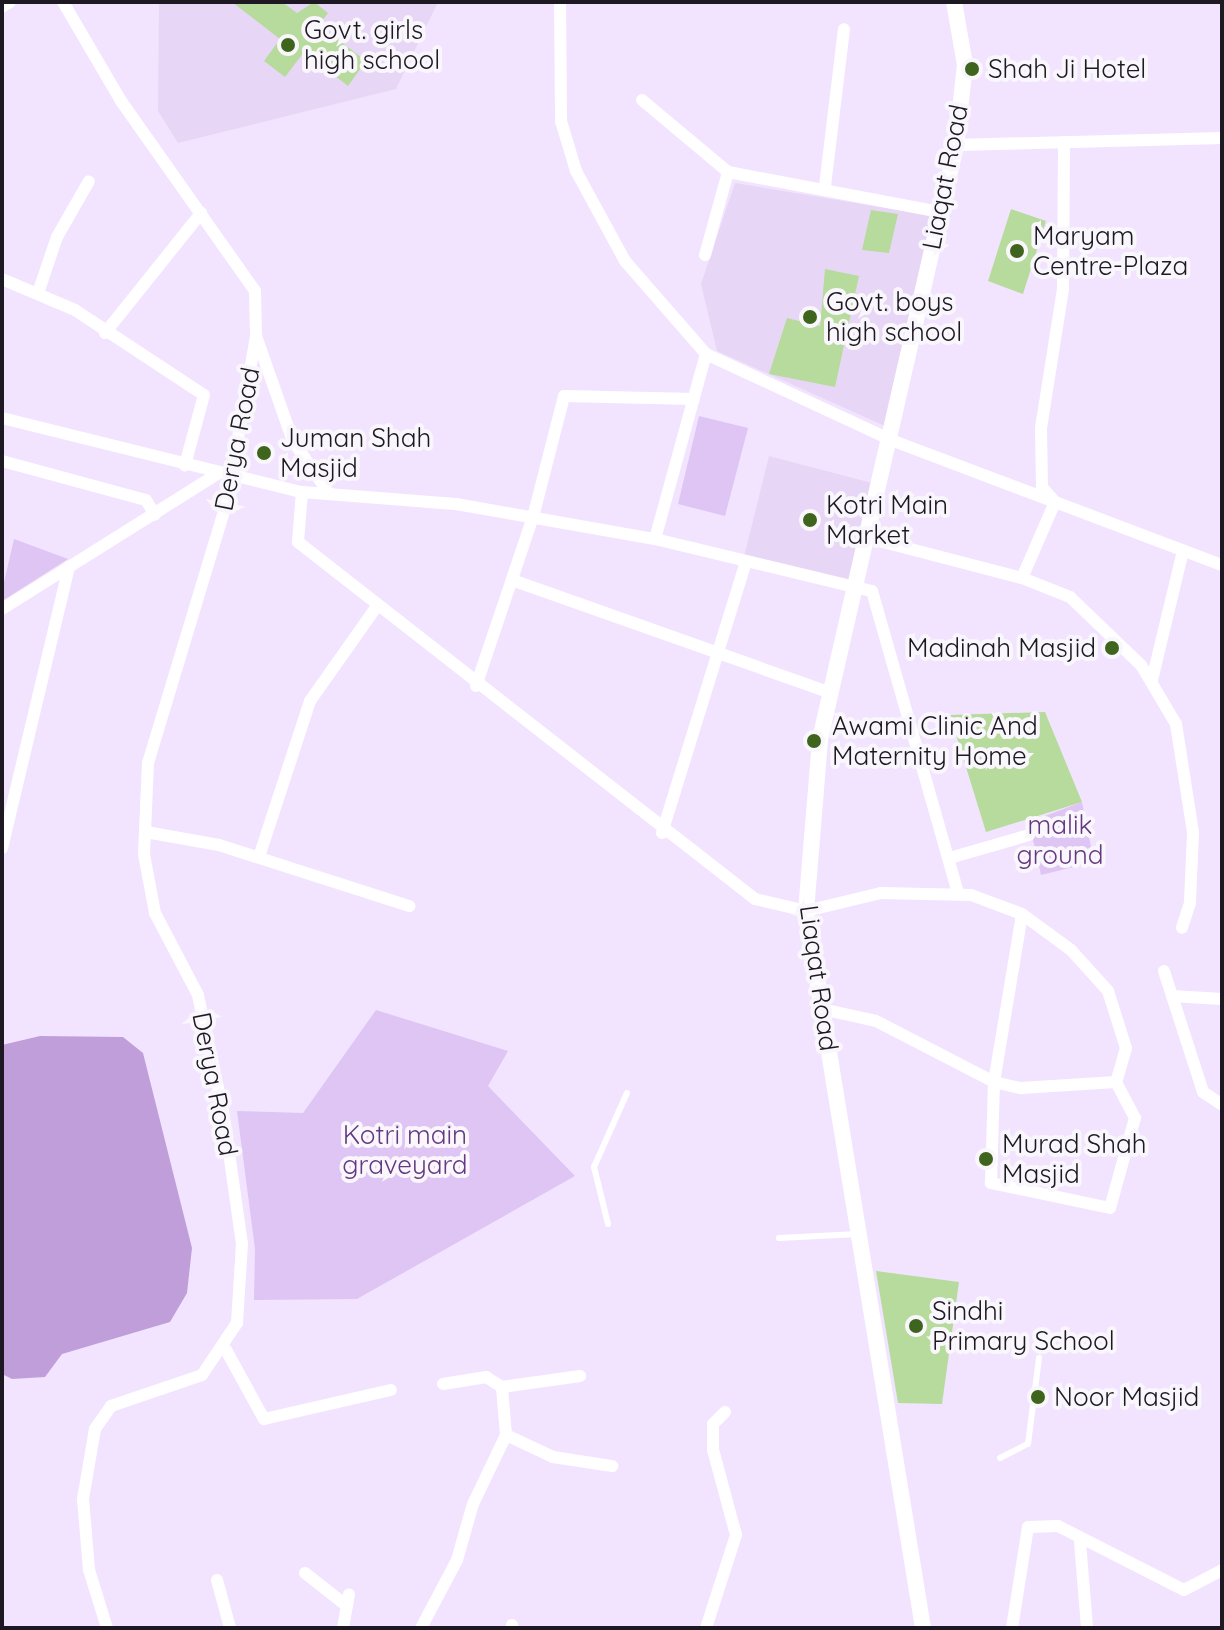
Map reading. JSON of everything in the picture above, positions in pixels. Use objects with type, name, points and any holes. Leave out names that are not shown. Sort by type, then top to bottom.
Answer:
[{"type":"street","points":[[2,7],[10,2]]},
{"type":"street","points":[[63,2],[255,291],[256,336],[293,441],[328,492]]},
{"type":"street","points":[[560,2],[561,121],[576,171],[625,261],[706,354],[891,440],[1222,565]]},
{"type":"street","name":"Liaqat Road","points":[[923,1628],[806,911],[820,739],[891,440],[956,145],[965,65],[954,2]]},
{"type":"street","points":[[825,186],[844,29]]},
{"type":"street","points":[[642,100],[728,172],[825,186],[939,212]]},
{"type":"street","points":[[956,145],[1222,138]]},
{"type":"street","points":[[1055,502],[1042,487],[1041,428],[1063,289],[1064,142]]},
{"type":"street","points":[[705,255],[728,172]]},
{"type":"street","points":[[38,293],[57,237],[89,181]]},
{"type":"street","points":[[105,333],[201,213]]},
{"type":"street","points":[[2,279],[38,293],[204,395],[185,465]]},
{"type":"street","name":"Derya Road","points":[[226,1350],[243,1270],[223,1111],[198,995],[155,913],[146,832],[148,763],[183,662],[256,336]]},
{"type":"street","points":[[655,539],[706,354]]},
{"type":"street","points":[[476,686],[533,517],[567,393],[694,399]]},
{"type":"street","points":[[2,418],[302,492],[328,492],[533,517],[655,539],[855,590],[872,591],[953,857],[958,893]]},
{"type":"street","points":[[2,461],[146,500],[155,515]]},
{"type":"street","points":[[2,609],[225,474]]},
{"type":"street","points":[[302,492],[298,542],[662,833],[755,899],[806,911],[869,895],[958,893],[1022,914],[1071,950],[1108,991],[1126,1048],[1116,1082],[1135,1118],[1110,1208],[991,1183],[994,1082],[1022,914]]},
{"type":"street","points":[[1022,578],[1055,502]]},
{"type":"street","points":[[868,538],[1022,578],[1070,597],[1152,680],[1176,724],[1187,780],[1193,870],[1182,928]]},
{"type":"street","points":[[1152,680],[1183,551]]},
{"type":"street","points":[[662,833],[746,562]]},
{"type":"street","points":[[2,848],[69,567]]},
{"type":"street","points":[[512,580],[831,693]]},
{"type":"street","points":[[259,857],[310,701],[377,606]]},
{"type":"street","points":[[146,832],[259,857],[409,906]]},
{"type":"street","points":[[953,857],[1029,835]]},
{"type":"street","points":[[1164,971],[1203,1092],[1222,1105]]},
{"type":"street","points":[[1172,996],[1222,999]]},
{"type":"street","points":[[822,1009],[876,1021],[994,1082],[1021,1088],[1116,1082]]},
{"type":"street","points":[[107,1628],[89,1570],[83,1499],[95,1429],[111,1406],[202,1375],[226,1350],[264,1419],[391,1390]]},
{"type":"street","points":[[443,1384],[486,1377],[502,1387],[580,1376]]},
{"type":"street","points":[[421,1628],[457,1560],[473,1504],[506,1435],[502,1387]]},
{"type":"street","points":[[706,1628],[736,1535],[713,1450],[713,1424],[725,1412]]},
{"type":"street","points":[[506,1435],[553,1457],[612,1466]]},
{"type":"street","points":[[1012,1628],[1028,1527],[1058,1526],[1080,1542],[1184,1590],[1222,1570]]},
{"type":"street","points":[[1080,1542],[1087,1628]]},
{"type":"street","points":[[305,1573],[348,1601],[343,1628]]},
{"type":"street","points":[[217,1580],[230,1628]]},
{"type":"lane","points":[[608,1224],[594,1167],[627,1093]]},
{"type":"lane","points":[[779,1238],[859,1234]]},
{"type":"lane","points":[[1000,1458],[1028,1444],[1039,1358]]},
{"type":"shaded area","name":"Govt. girls high school","points":[[159,2],[438,2],[396,89],[178,143],[158,111]]},
{"type":"shaded area","name":"Govt. boys high school","points":[[735,183],[934,216],[887,427],[717,351],[701,284]]},
{"type":"shaded area","name":"Kotri Main Market","points":[[769,456],[876,484],[853,585],[744,557]]},
{"type":"shaded area","points":[[40,1036],[123,1037],[143,1053],[192,1248],[187,1293],[170,1322],[62,1354],[45,1377],[12,1379],[2,1374],[2,1045]]},
{"type":"green space","points":[[699,416],[748,428],[725,516],[678,504]]},
{"type":"green space","points":[[14,539],[68,559],[2,601],[2,591]]},
{"type":"green space","name":"malik ground","points":[[1082,802],[1094,862],[1041,875],[1029,822]]},
{"type":"green space","name":"Kotri main graveyard","points":[[376,1010],[508,1051],[488,1086],[575,1176],[357,1299],[254,1300],[255,1249],[237,1111],[303,1113]]},
{"type":"building","points":[[232,2],[282,2],[297,13],[314,2],[328,13],[319,25],[366,61],[348,86],[304,52],[285,77],[264,61],[280,39]]},
{"type":"building","name":"Maryam Centre-Plaza","points":[[1011,209],[1046,221],[1023,294],[988,281]]},
{"type":"building","points":[[871,210],[898,214],[889,253],[862,250]]},
{"type":"building","points":[[825,269],[859,276],[835,387],[769,374],[787,318],[820,326]]},
{"type":"building","points":[[1045,712],[1082,802],[986,832],[950,715]]},
{"type":"building","name":"Sindhi Primary School","points":[[876,1271],[959,1282],[942,1404],[898,1403]]},
{"type":"place","name":"Govt. girls high school","points":[[288,45]]},
{"type":"place","name":"Shah Ji Hotel","points":[[972,69]]},
{"type":"place","name":"Maryam Centre-Plaza","points":[[1017,251]]},
{"type":"place","name":"Govt. boys high school","points":[[810,317]]},
{"type":"place","name":"Juman Shah Masjid","points":[[264,453]]},
{"type":"place","name":"Kotri Main Market","points":[[810,520]]},
{"type":"place","name":"Madinah Masjid","points":[[1112,648]]},
{"type":"place","name":"Awami Clinic And Maternity Home","points":[[814,741]]},
{"type":"place","name":"Murad Shah Masjid","points":[[986,1159]]},
{"type":"place","name":"Sindhi Primary School","points":[[916,1326]]},
{"type":"place","name":"Noor Masjid","points":[[1038,1397]]}]
